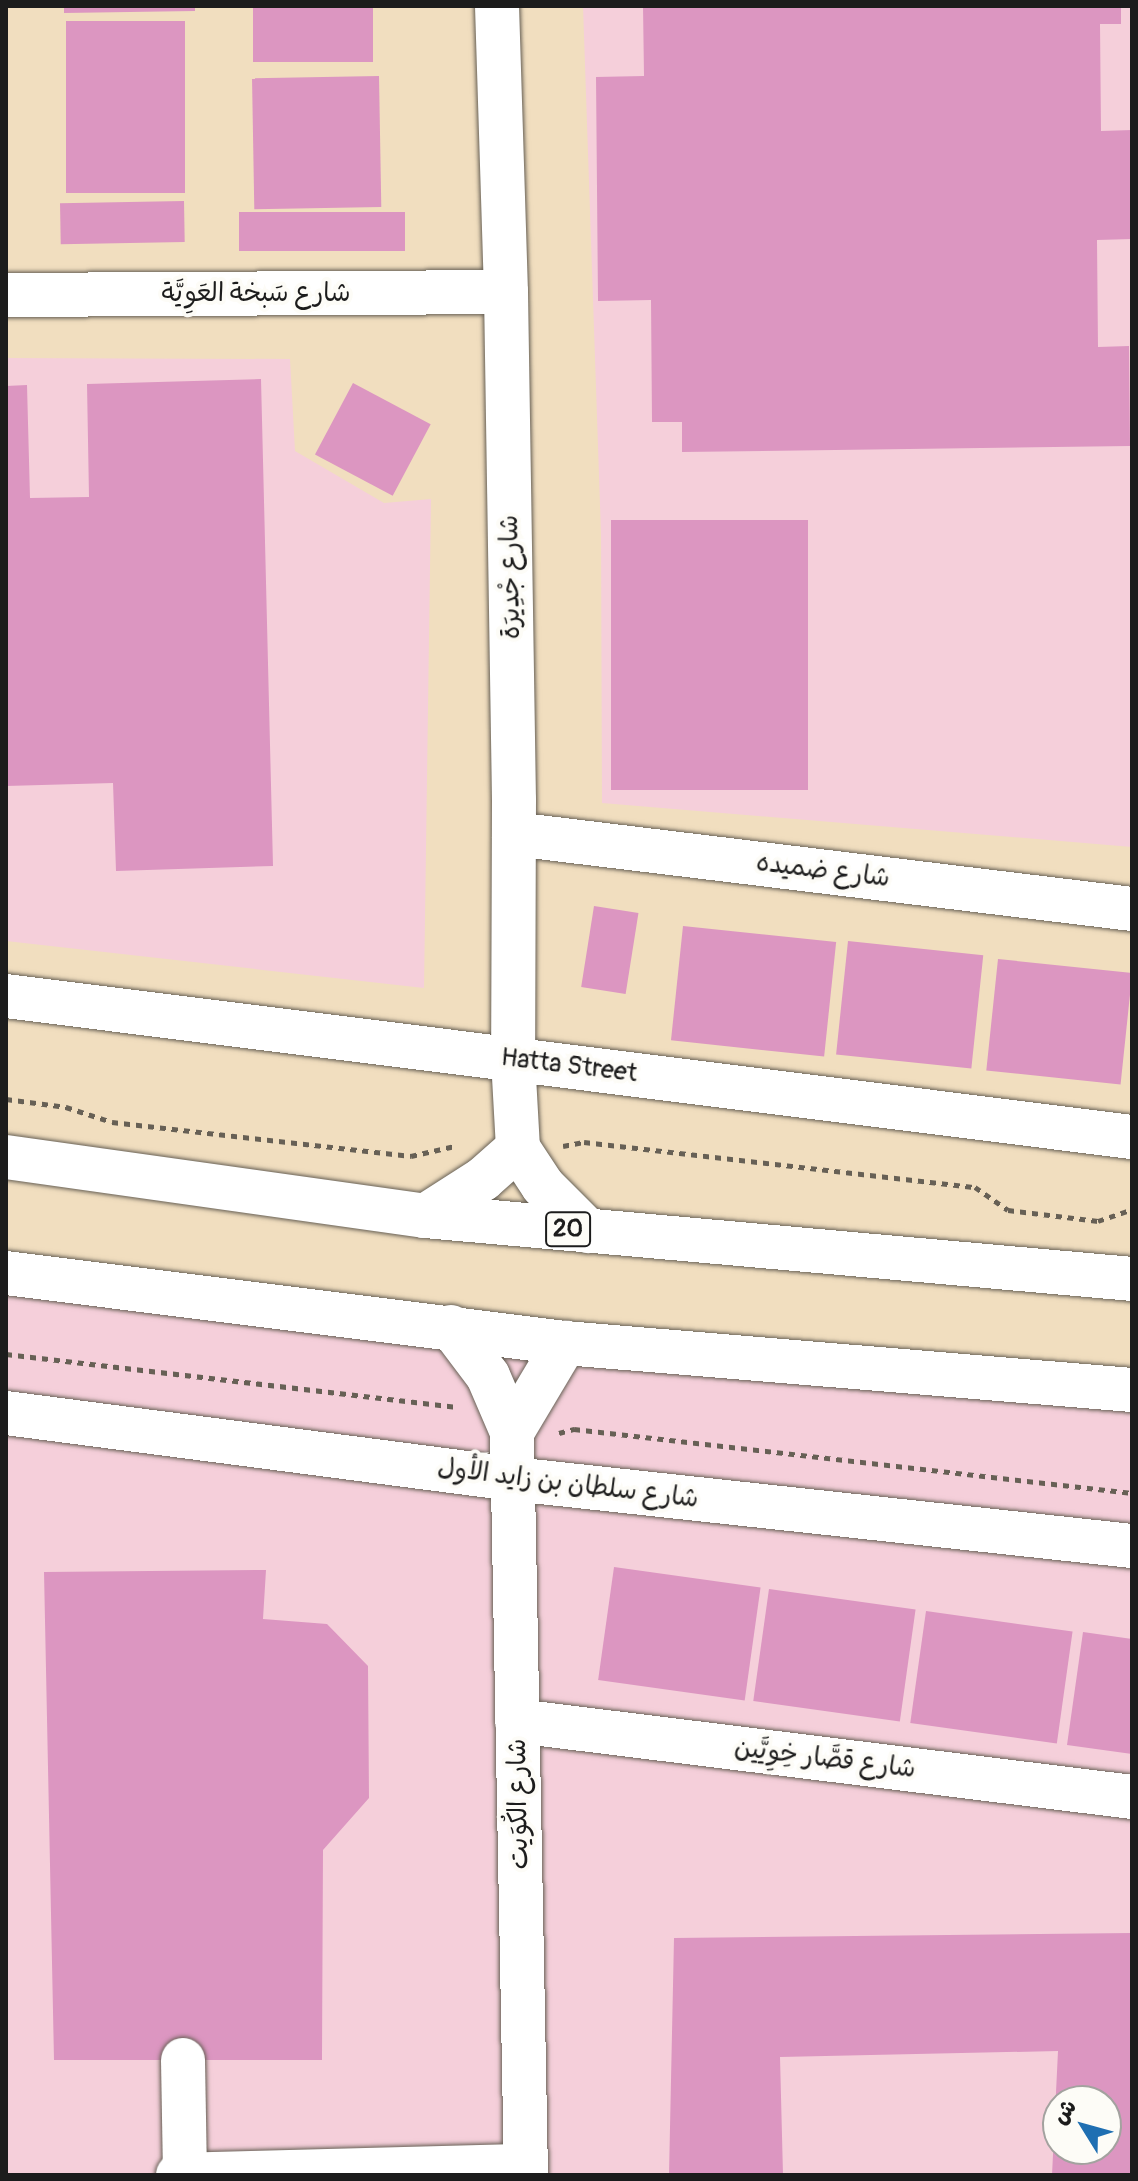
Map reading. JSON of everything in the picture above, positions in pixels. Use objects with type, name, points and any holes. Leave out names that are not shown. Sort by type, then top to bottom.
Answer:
[{"type":"street","name":"شارع جْدِيرَة","points":[[497,6],[506,292],[514,834],[513,1059],[539,1148]]},
{"type":"street","name":"شارع سَبخة العَوِيَّة","points":[[6,295],[506,292]]},
{"type":"street","name":"شارع ضميده","points":[[514,834],[1132,909]]},
{"type":"street","name":"Hatta Street","points":[[6,996],[1132,1137]]},
{"type":"street","points":[[425,1216],[539,1148],[543,1186],[588,1231]]},
{"type":"street","name":"20","points":[[6,1157],[425,1216],[1132,1279]]},
{"type":"street","points":[[6,1273],[565,1343],[1132,1390]]},
{"type":"street","name":"شارع الكُوَيت","points":[[451,1327],[530,1434],[513,1479],[526,2171]]},
{"type":"street","points":[[530,1434],[565,1343]]},
{"type":"street","name":"شارع سلطان بن زايد الأول","points":[[6,1413],[513,1479],[1132,1546]]},
{"type":"street","name":"شارع قصَّار خِوِيَّين","points":[[517,1721],[1132,1797]]},
{"type":"street","points":[[183,2060],[185,2175]]},
{"type":"street","points":[[178,2175],[526,2171]]},
{"type":"path","points":[[6,1099],[66,1107],[112,1122],[411,1156],[461,1145]]},
{"type":"path","points":[[539,1148],[584,1142],[975,1187],[1008,1210],[1098,1221],[1132,1209]]},
{"type":"path","points":[[6,1354],[452,1405],[462,1412]]},
{"type":"path","points":[[530,1434],[574,1429],[1132,1493]]},
{"type":"shaded area","points":[[583,6],[1132,6],[1132,847],[602,803],[601,534]]},
{"type":"shaded area","points":[[6,358],[290,359],[295,451],[384,503],[431,499],[424,988],[6,941]]},
{"type":"shaded area","points":[[6,1295],[1132,1411],[1132,2175],[6,2175]]},
{"type":"building","points":[[64,6],[195,6],[195,11],[64,13]]},
{"type":"building","points":[[253,6],[373,6],[373,62],[253,62]]},
{"type":"building","points":[[643,6],[1121,6],[1121,24],[1100,24],[1101,131],[1132,130],[1132,239],[1097,240],[1098,347],[1129,346],[1130,446],[682,452],[682,422],[652,422],[651,300],[598,301],[596,77],[644,76]]},
{"type":"building","points":[[66,21],[185,21],[185,193],[66,193]]},
{"type":"building","points":[[379,76],[381,207],[254,209],[252,78]]},
{"type":"building","points":[[184,201],[185,242],[61,244],[60,203]]},
{"type":"building","points":[[239,212],[405,212],[405,251],[239,251]]},
{"type":"building","points":[[261,379],[273,866],[116,871],[113,783],[6,786],[6,386],[27,385],[30,498],[89,497],[87,384]]},
{"type":"building","points":[[353,383],[431,424],[393,496],[315,455]]},
{"type":"building","points":[[611,520],[808,520],[808,790],[611,790]]},
{"type":"building","points":[[594,906],[638,913],[626,994],[581,987]]},
{"type":"building","points":[[683,926],[836,942],[824,1056],[671,1040]]},
{"type":"building","points":[[848,941],[983,955],[971,1069],[836,1054]]},
{"type":"building","points":[[998,959],[1132,973],[1121,1084],[986,1070]]},
{"type":"building","points":[[614,1567],[761,1588],[745,1700],[598,1680]]},
{"type":"building","points":[[266,1570],[263,1619],[327,1624],[368,1666],[369,1798],[323,1850],[322,2060],[54,2060],[44,1572]]},
{"type":"building","points":[[769,1589],[916,1610],[900,1721],[753,1701]]},
{"type":"building","points":[[926,1611],[1073,1632],[1057,1743],[910,1723]]},
{"type":"building","points":[[1083,1632],[1132,1639],[1132,1754],[1067,1745]]},
{"type":"building","points":[[1132,1933],[1132,2175],[1052,2175],[1052,2165],[1122,2165],[1122,2085],[1056,2085],[1058,2051],[780,2057],[783,2175],[669,2175],[674,1938]]}]
